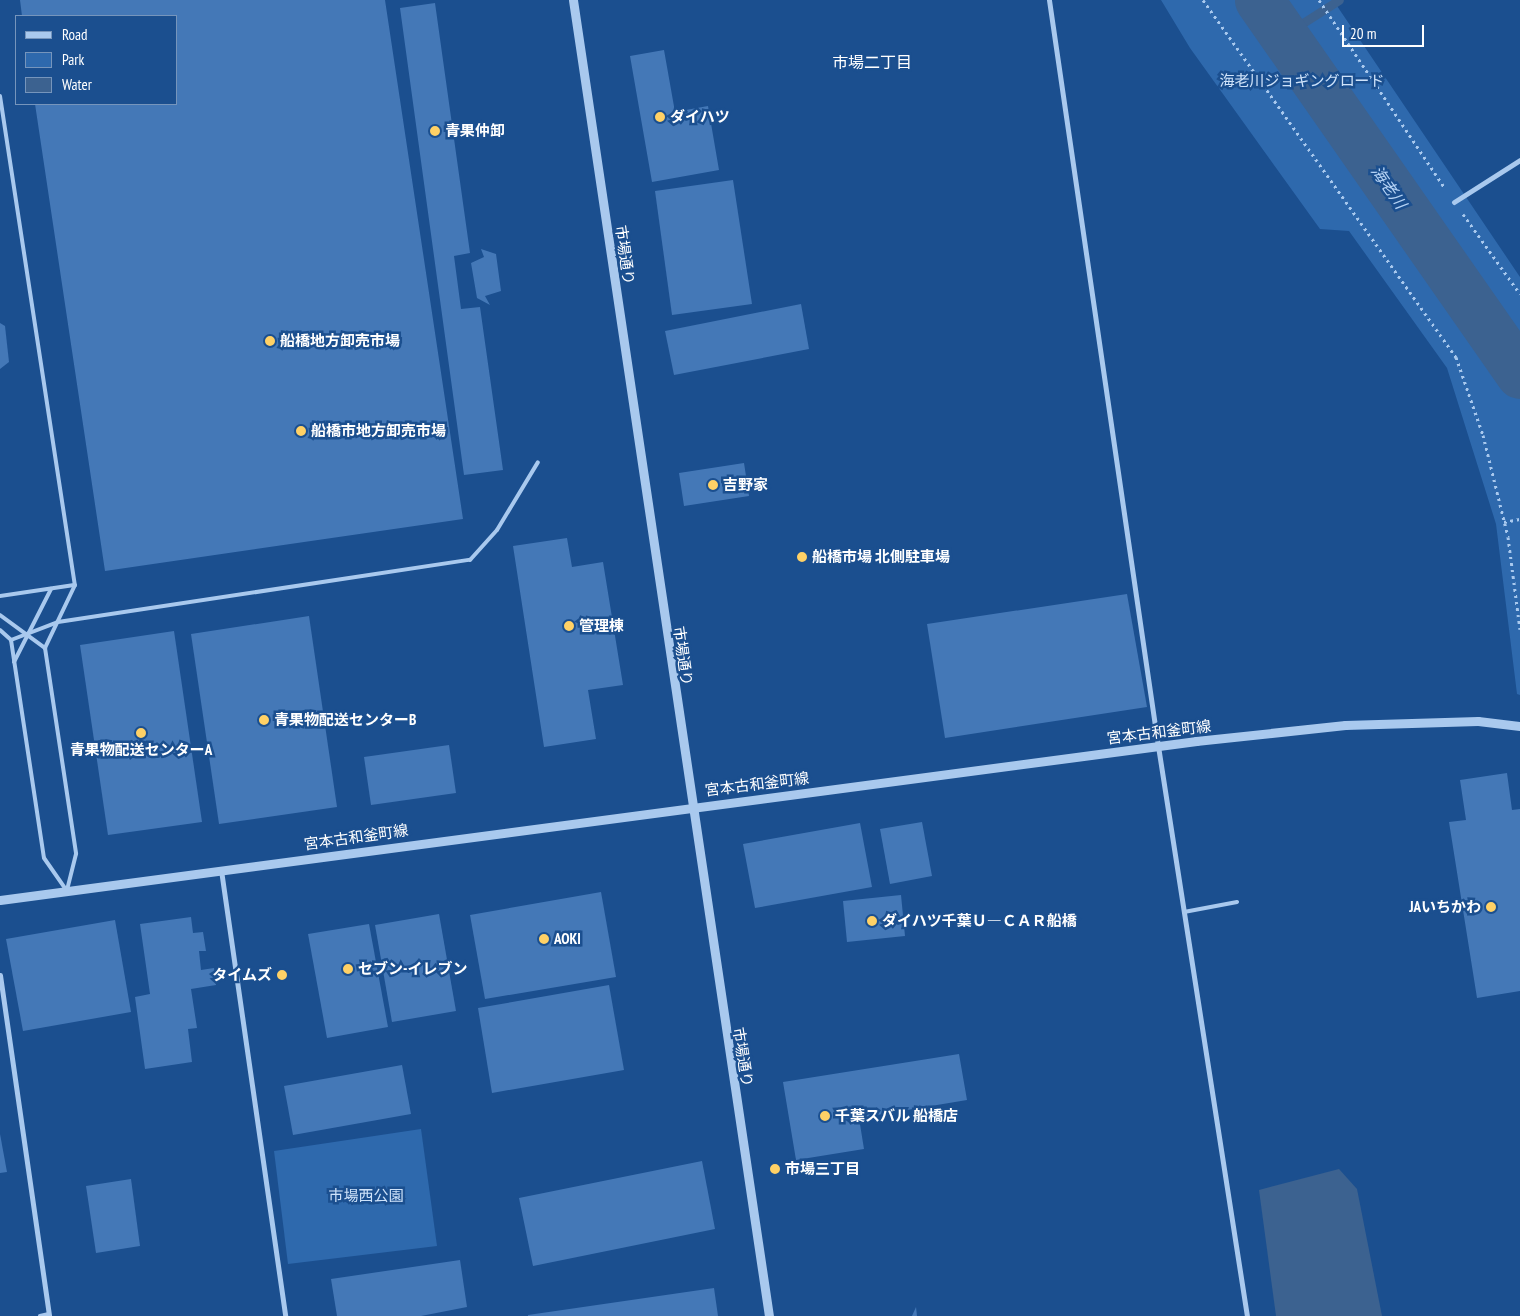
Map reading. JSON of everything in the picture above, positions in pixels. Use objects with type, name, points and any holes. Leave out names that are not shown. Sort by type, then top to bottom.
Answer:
[{"type":"street","name":"市場通り","points":[[573,0],[769,1316]]},
{"type":"street","points":[[1049,0],[1158,746],[1247,1316]]},
{"type":"street","points":[[1454,202],[1520,160]]},
{"type":"street","name":"宮本古和釜町線","points":[[0,900],[1158,746],[1345,725],[1478,721],[1520,726]]},
{"type":"street","points":[[221,870],[285,1316]]},
{"type":"street","points":[[0,975],[49,1315]]},
{"type":"lane","points":[[0,96],[74,585],[44,648],[76,854],[66,891]]},
{"type":"lane","points":[[11,640],[58,622],[470,560],[497,530],[538,462]]},
{"type":"lane","points":[[0,596],[74,585]]},
{"type":"lane","points":[[14,662],[51,589]]},
{"type":"lane","points":[[0,615],[28,634],[44,648]]},
{"type":"lane","points":[[0,630],[11,640],[44,858],[66,891]]},
{"type":"lane","points":[[1184,912],[1237,902]]},
{"type":"lane","points":[[40,1316],[49,1315]]},
{"type":"path","points":[[1203,0],[1456,357],[1483,435],[1504,522],[1520,629]]},
{"type":"path","points":[[1318,0],[1454,202],[1520,294]]},
{"type":"path","points":[[1504,522],[1520,519]]},
{"type":"green space","name":"海老川ジョギングロード","points":[[1161,0],[1333,0],[1520,277],[1520,695],[1517,694],[1496,524],[1447,368],[1349,231],[1320,229],[1190,48]]},
{"type":"green space","name":"市場西公園","points":[[421,1129],[437,1246],[288,1264],[274,1151]]},
{"type":"water","points":[[1339,1169],[1357,1189],[1382,1316],[1276,1316],[1259,1190]]},
{"type":"building","points":[[20,0],[385,0],[463,519],[105,571],[35,105],[178,105],[178,15],[22,15]]},
{"type":"building","name":"青果仲卸","points":[[435,3],[470,253],[454,256],[461,309],[480,307],[503,470],[464,475],[400,8]]},
{"type":"building","points":[[664,50],[675,112],[708,106],[719,170],[652,182],[630,56]]},
{"type":"building","points":[[733,180],[752,304],[672,315],[655,191]]},
{"type":"building","points":[[481,249],[496,254],[501,291],[485,296],[490,305],[477,298],[471,263],[484,257]]},
{"type":"building","points":[[801,304],[809,349],[674,375],[665,331]]},
{"type":"building","points":[[0,323],[5,326],[9,362],[0,369]]},
{"type":"building","points":[[744,463],[749,496],[684,506],[679,473]]},
{"type":"building","name":"管理棟","points":[[567,538],[572,567],[603,562],[623,685],[588,690],[596,739],[544,747],[513,546]]},
{"type":"building","points":[[1127,594],[1147,707],[945,738],[927,624]]},
{"type":"building","name":"青果物配送センターB","points":[[309,616],[337,807],[219,824],[191,634]]},
{"type":"building","name":"青果物配送センターA","points":[[174,631],[202,822],[108,835],[80,645]]},
{"type":"building","points":[[449,745],[456,793],[371,805],[364,757]]},
{"type":"building","name":"JAいちかわ","points":[[1507,773],[1512,810],[1520,809],[1520,991],[1477,998],[1449,822],[1466,820],[1460,780]]},
{"type":"building","points":[[922,822],[932,876],[890,884],[880,829]]},
{"type":"building","points":[[860,823],[872,887],[755,908],[743,844]]},
{"type":"building","points":[[601,892],[616,977],[485,999],[470,915]]},
{"type":"building","points":[[901,895],[905,936],[847,942],[843,901]]},
{"type":"building","points":[[439,914],[456,1011],[392,1022],[375,925]]},
{"type":"building","points":[[191,917],[193,933],[203,932],[206,951],[199,951],[201,970],[214,968],[216,985],[191,989],[197,1028],[188,1029],[192,1062],[145,1069],[135,997],[150,994],[140,924]]},
{"type":"building","points":[[115,920],[131,1012],[23,1031],[6,939]]},
{"type":"building","points":[[369,924],[388,1027],[327,1038],[308,934]]},
{"type":"building","points":[[609,985],[624,1070],[492,1093],[478,1008]]},
{"type":"building","points":[[959,1054],[967,1100],[859,1118],[864,1149],[796,1160],[783,1082]]},
{"type":"building","points":[[402,1065],[411,1114],[293,1135],[284,1086]]},
{"type":"building","points":[[0,1134],[7,1172],[0,1173]]},
{"type":"building","points":[[702,1161],[715,1229],[533,1266],[519,1198]]},
{"type":"building","points":[[131,1179],[140,1246],[96,1253],[86,1186]]},
{"type":"building","points":[[460,1260],[467,1307],[421,1316],[337,1316],[331,1279]]},
{"type":"building","points":[[714,1288],[718,1316],[528,1316],[528,1315]]},
{"type":"building","points":[[916,1307],[917,1316],[912,1316]]},
{"type":"waterway","name":"海老川","points":[[1259,0],[1520,374]]},
{"type":"waterway","points":[[1284,35],[1339,0]]},
{"type":"place","name":"ダイハツ","points":[[660,117]]},
{"type":"place","name":"青果仲卸","points":[[435,131]]},
{"type":"place","name":"船橋地方卸売市場","points":[[270,341]]},
{"type":"place","name":"船橋市地方卸売市場","points":[[301,431]]},
{"type":"place","name":"吉野家","points":[[713,485]]},
{"type":"place","name":"船橋市場 北側駐車場","points":[[802,557]]},
{"type":"place","name":"管理棟","points":[[569,626]]},
{"type":"place","name":"青果物配送センターB","points":[[264,720]]},
{"type":"place","name":"青果物配送センターA","points":[[141,733]]},
{"type":"place","name":"JAいちかわ","points":[[1491,907]]},
{"type":"place","name":"ダイハツ千葉Ｕ―ＣＡＲ船橋","points":[[872,921]]},
{"type":"place","name":"AOKI","points":[[544,939]]},
{"type":"place","name":"セブン-イレブン","points":[[348,969]]},
{"type":"place","name":"タイムズ","points":[[282,975]]},
{"type":"place","name":"千葉スバル 船橋店","points":[[825,1116]]},
{"type":"place","name":"市場三丁目","points":[[775,1169]]},
{"type":"district","name":"市場二丁目","points":[[872,62]]}]
